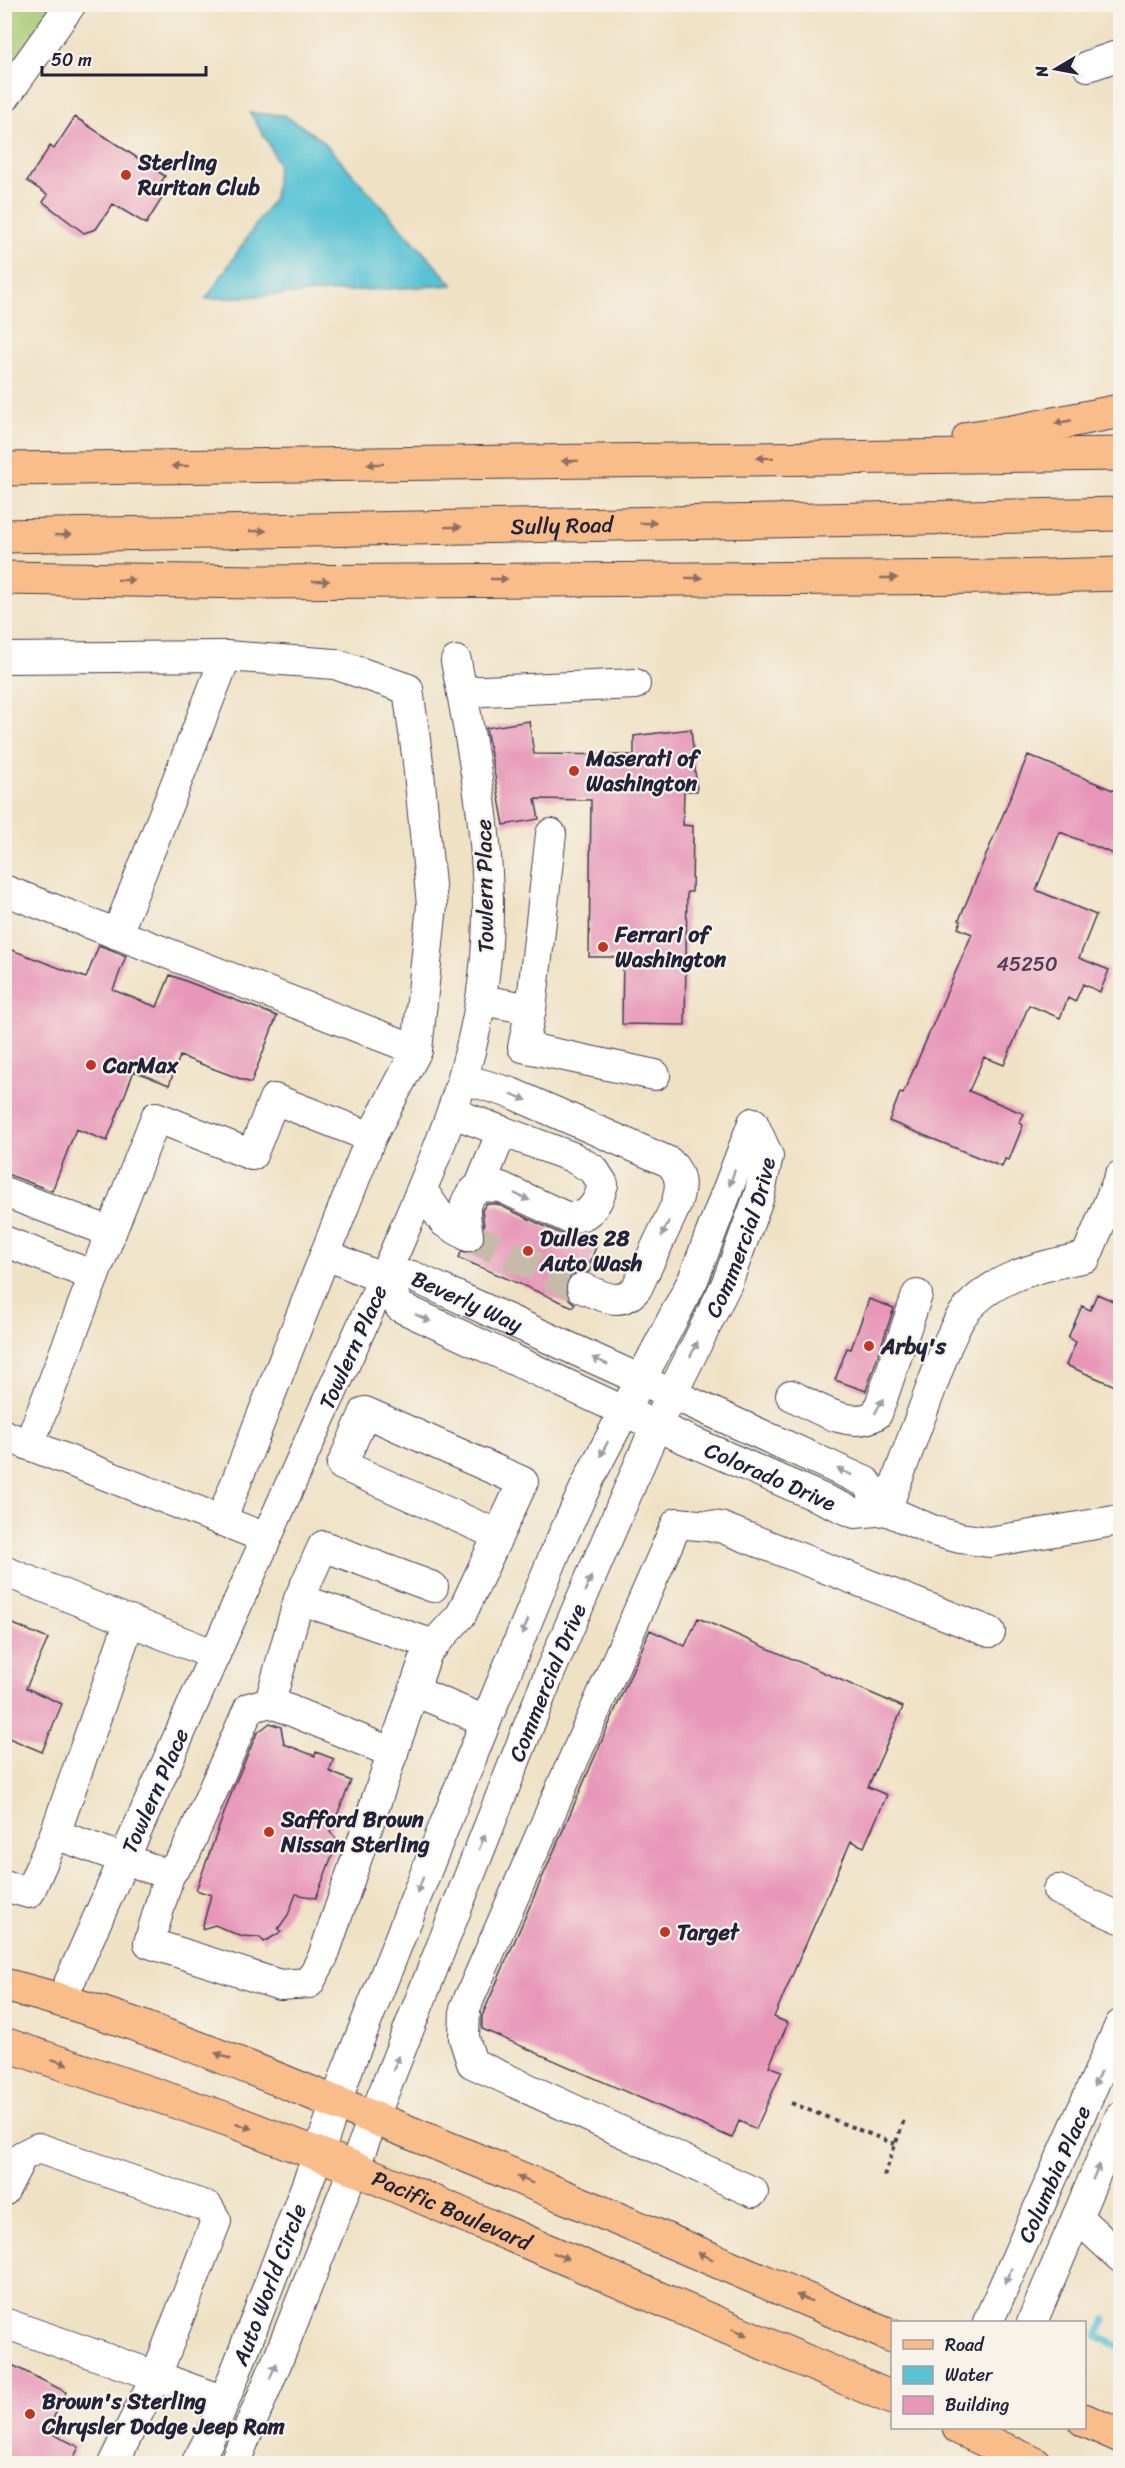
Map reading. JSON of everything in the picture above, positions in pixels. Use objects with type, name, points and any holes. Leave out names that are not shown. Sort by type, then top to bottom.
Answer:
[{"type":"main road","points":[[824,458],[1012,432],[1120,411]]},
{"type":"main road","points":[[4,469],[1120,454]]},
{"type":"main road","name":"Sully Road","points":[[4,536],[1120,514]]},
{"type":"main road","points":[[4,578],[255,582],[1006,578],[1120,574]]},
{"type":"main road","points":[[1006,578],[1120,585]]},
{"type":"main road","points":[[4,1985],[62,1999],[173,2037],[375,2118],[891,2336]]},
{"type":"main road","name":"Pacific Boulevard","points":[[4,2044],[206,2112],[354,2168],[891,2398]]},
{"type":"main road","points":[[1086,2421],[1120,2436]]},
{"type":"main road","points":[[979,2432],[1035,2463]]},
{"type":"street","points":[[4,98],[71,4]]},
{"type":"street","points":[[1088,66],[1120,55]]},
{"type":"street","points":[[4,658],[226,656],[335,664],[408,690],[418,762],[432,905],[417,1050],[371,1137],[221,1521]]},
{"type":"street","points":[[117,934],[226,656]]},
{"type":"street","name":"Towlern Place","points":[[62,1999],[422,1190],[453,1113],[464,1078],[481,1000],[489,903],[480,795],[456,661]]},
{"type":"street","points":[[462,692],[635,684]]},
{"type":"street","points":[[551,834],[531,1009],[523,1047],[655,1075]]},
{"type":"street","points":[[4,890],[417,1050]]},
{"type":"street","points":[[481,1000],[531,1009]]},
{"type":"street","points":[[464,1078],[511,1093],[669,1162],[676,1169],[680,1180],[680,1192],[676,1205],[637,1288],[631,1296],[617,1299],[603,1297],[582,1288]]},
{"type":"street","points":[[266,1538],[17,1440],[94,1276],[156,1117],[252,1155],[274,1099],[371,1137]]},
{"type":"street","points":[[453,1113],[572,1157],[594,1170],[603,1184],[600,1198],[590,1212],[578,1218],[566,1217],[501,1187],[480,1186]]},
{"type":"street","name":"Commercial Drive","points":[[336,2103],[486,1720],[556,1551],[591,1474],[693,1280],[753,1124],[768,1156],[759,1196],[726,1283],[656,1426],[550,1672],[354,2168]]},
{"type":"street","points":[[422,1190],[444,1222],[468,1236],[464,1210],[468,1195],[480,1186],[502,1131]]},
{"type":"street","points":[[886,1510],[947,1345],[959,1320],[974,1303],[995,1286],[1047,1266],[1086,1257],[1120,1176]]},
{"type":"street","points":[[4,1192],[111,1232]]},
{"type":"street","points":[[4,1241],[94,1276]]},
{"type":"street","points":[[325,1254],[383,1279]]},
{"type":"street","name":"Beverly Way","points":[[656,1426],[400,1307],[383,1279],[412,1276],[672,1394]]},
{"type":"street","points":[[791,1395],[831,1414],[852,1420],[870,1419],[877,1414],[917,1295]]},
{"type":"street","name":"Colorado Drive","points":[[672,1394],[866,1482],[886,1510]]},
{"type":"street","points":[[393,1753],[270,1702],[249,1707],[185,1854],[169,1875],[149,1942],[280,1985],[309,1983],[323,1957],[393,1753],[427,1652],[461,1615],[523,1482],[364,1412],[342,1465],[498,1535]]},
{"type":"street","name":"Colorado Drive","points":[[656,1426],[855,1513],[886,1510],[934,1531],[960,1538],[989,1542],[1120,1520]]},
{"type":"street","points":[[753,2192],[472,2063],[464,2038],[465,2008],[677,1523],[720,1527],[990,1632]]},
{"type":"street","points":[[270,1702],[299,1599],[323,1546],[433,1587]]},
{"type":"street","points":[[4,1571],[215,1655]]},
{"type":"street","points":[[299,1599],[434,1645]]},
{"type":"street","points":[[4,1886],[29,1893],[55,1834],[130,1620]]},
{"type":"street","points":[[414,1691],[486,1720]]},
{"type":"street","points":[[55,1834],[169,1875]]},
{"type":"street","points":[[465,1884],[511,1903]]},
{"type":"street","points":[[1058,1890],[1120,1918]]},
{"type":"street","name":"Columbia Place","points":[[988,2321],[1120,2025]]},
{"type":"street","name":"Auto World Circle","points":[[196,2463],[209,2439],[224,2401],[336,2103]]},
{"type":"street","name":"Columbia Place","points":[[1032,2321],[1120,2117]]},
{"type":"street","points":[[4,2191],[22,2156],[38,2148],[208,2206],[216,2221],[156,2376],[113,2463]]},
{"type":"street","name":"Auto World Circle","points":[[234,2463],[354,2168]]},
{"type":"street","points":[[1077,2217],[1120,2257]]},
{"type":"street","points":[[4,2323],[224,2401]]},
{"type":"path","points":[[791,2103],[896,2144]]},
{"type":"path","points":[[884,2176],[905,2117]]},
{"type":"green space","points":[[5,5],[60,5],[5,75]]},
{"type":"water","points":[[250,113],[284,115],[321,139],[453,285],[206,299],[274,198],[278,164],[268,142]]},
{"type":"building","name":"Sterling Ruritan Club","points":[[75,117],[165,176],[158,187],[166,192],[146,224],[113,204],[96,229],[84,233],[43,202],[48,195],[27,181],[50,146],[54,149]]},
{"type":"building","points":[[529,721],[534,754],[634,755],[634,736],[691,729],[697,791],[684,791],[683,825],[693,826],[692,892],[687,892],[685,1025],[622,1024],[623,957],[589,957],[591,800],[535,799],[539,819],[504,825],[486,728]]},
{"type":"building","points":[[1028,755],[1120,793],[1120,844],[1116,855],[1060,832],[1036,890],[1096,915],[1079,958],[1109,970],[1100,992],[1083,984],[1075,1002],[1068,998],[1060,1018],[1029,1005],[1004,1065],[984,1057],[969,1091],[1024,1114],[1019,1123],[1023,1125],[1009,1160],[1005,1159],[1002,1167],[889,1121],[900,1093],[903,1094],[972,934],[958,928],[961,921],[959,920]]},
{"type":"building","name":"CarMax","points":[[99,945],[126,956],[113,990],[157,1007],[170,975],[277,1016],[251,1083],[180,1056],[169,1085],[134,1071],[107,1141],[76,1129],[52,1191],[4,1173],[4,947],[86,978]]},
{"type":"building","name":"Dulles 28 Auto Wash","points":[[486,1204],[497,1204],[559,1233],[574,1234],[597,1244],[589,1272],[580,1271],[572,1274],[566,1282],[565,1291],[575,1304],[573,1307],[459,1258],[461,1252],[476,1251],[484,1243],[482,1210]]},
{"type":"building","points":[[1097,1294],[1120,1304],[1120,1388],[1066,1365],[1076,1342],[1068,1338],[1082,1306],[1090,1310]]},
{"type":"building","points":[[869,1299],[894,1308],[866,1391],[835,1380],[847,1348],[851,1349]]},
{"type":"building","name":"Target","points":[[698,1618],[903,1707],[868,1787],[887,1795],[864,1847],[851,1841],[774,2017],[788,2023],[769,2066],[782,2071],[756,2129],[739,2121],[732,2138],[482,2029],[482,2016],[650,1630],[685,1646]]},
{"type":"building","points":[[4,1620],[48,1639],[26,1688],[62,1704],[42,1752],[4,1736]]},
{"type":"building","name":"Safford Brown Nissan Sterling","points":[[270,1723],[281,1727],[284,1744],[315,1756],[316,1752],[334,1759],[329,1771],[351,1781],[330,1832],[338,1840],[316,1898],[296,1894],[288,1915],[278,1929],[281,1932],[264,1942],[260,1937],[240,1936],[215,1925],[202,1929],[211,1895],[196,1890],[234,1786],[257,1733]]},
{"type":"building","name":"Brown's Sterling Chrysler Dodge Jeep Ram","points":[[4,2361],[66,2392],[47,2431],[79,2447],[71,2463],[4,2463]]},
{"type":"waterway","points":[[1105,2320],[1097,2336],[1120,2347]]},
{"type":"tunnel","points":[[468,1236],[582,1288]]},
{"type":"place","name":"Sterling Ruritan Club","points":[[126,175]]},
{"type":"place","name":"Maserati of Washington","points":[[574,771]]},
{"type":"place","name":"Ferrari of Washington","points":[[603,947]]},
{"type":"place","name":"CarMax","points":[[91,1065]]},
{"type":"place","name":"Dulles 28 Auto Wash","points":[[528,1251]]},
{"type":"place","name":"Arby's","points":[[869,1346]]},
{"type":"place","name":"Safford Brown Nissan Sterling","points":[[269,1832]]},
{"type":"place","name":"Target","points":[[665,1932]]},
{"type":"place","name":"Brown's Sterling Chrysler Dodge Jeep Ram","points":[[30,2414]]}]
